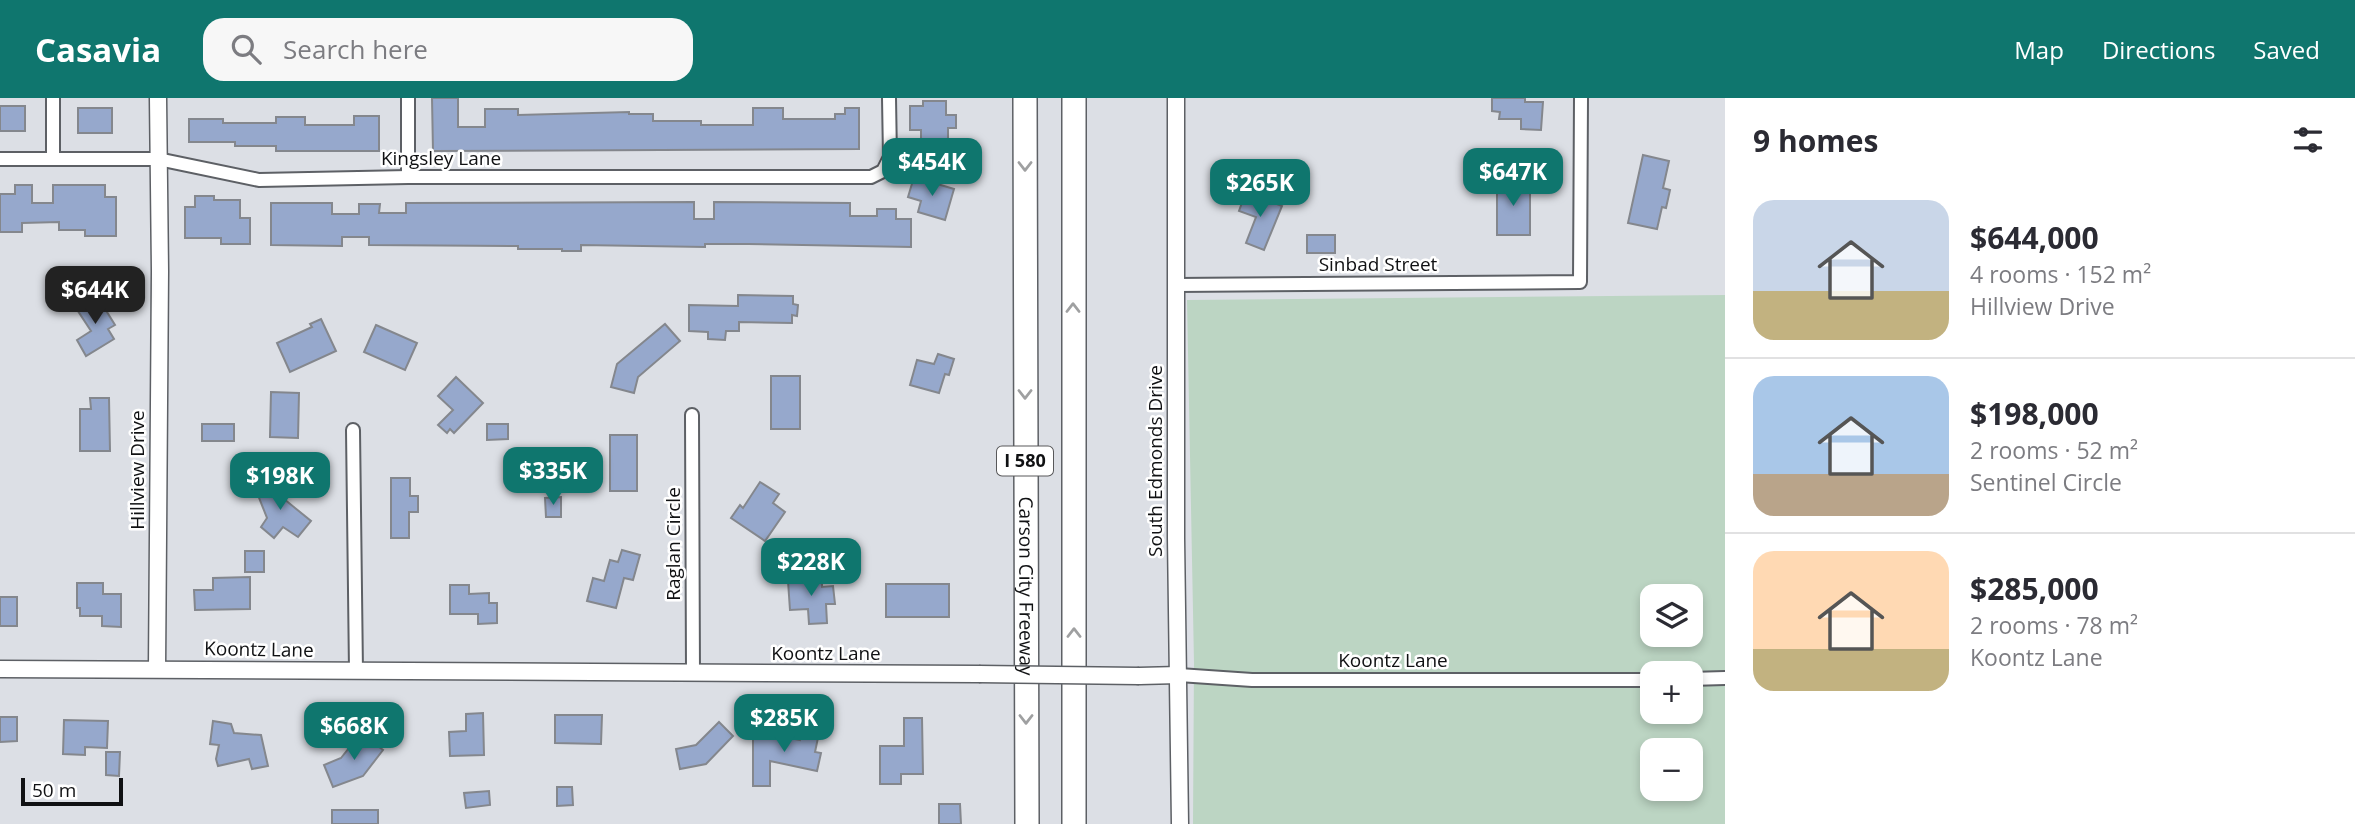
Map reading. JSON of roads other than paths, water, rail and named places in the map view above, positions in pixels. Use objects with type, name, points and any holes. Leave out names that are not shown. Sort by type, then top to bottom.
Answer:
[{"type":"highway","name":"Carson City Freeway","points":[[1025,98],[1027,824]]},
{"type":"highway","name":"I 580","points":[[1074,98],[1074,824]]},
{"type":"street","points":[[53,98],[53,159]]},
{"type":"street","name":"Hillview Drive","points":[[157,669],[160,271],[158,98]]},
{"type":"street","points":[[408,98],[408,177]]},
{"type":"street","name":"Kingsley Lane","points":[[0,159],[158,159],[259,180],[408,177],[871,177],[883,171],[890,158],[889,98]]},
{"type":"street","name":"South Edmonds Drive","points":[[1176,98],[1176,538],[1180,824]]},
{"type":"street","name":"Sinbad Street","points":[[1176,285],[1580,282],[1581,98]]},
{"type":"street","name":"Raglan Circle","points":[[692,415],[693,673]]},
{"type":"street","points":[[353,430],[356,671]]},
{"type":"street","name":"Koontz Lane","points":[[0,668],[1179,675],[1252,680],[1640,680]]},
{"type":"street","points":[[1703,679],[1725,678]]}]
